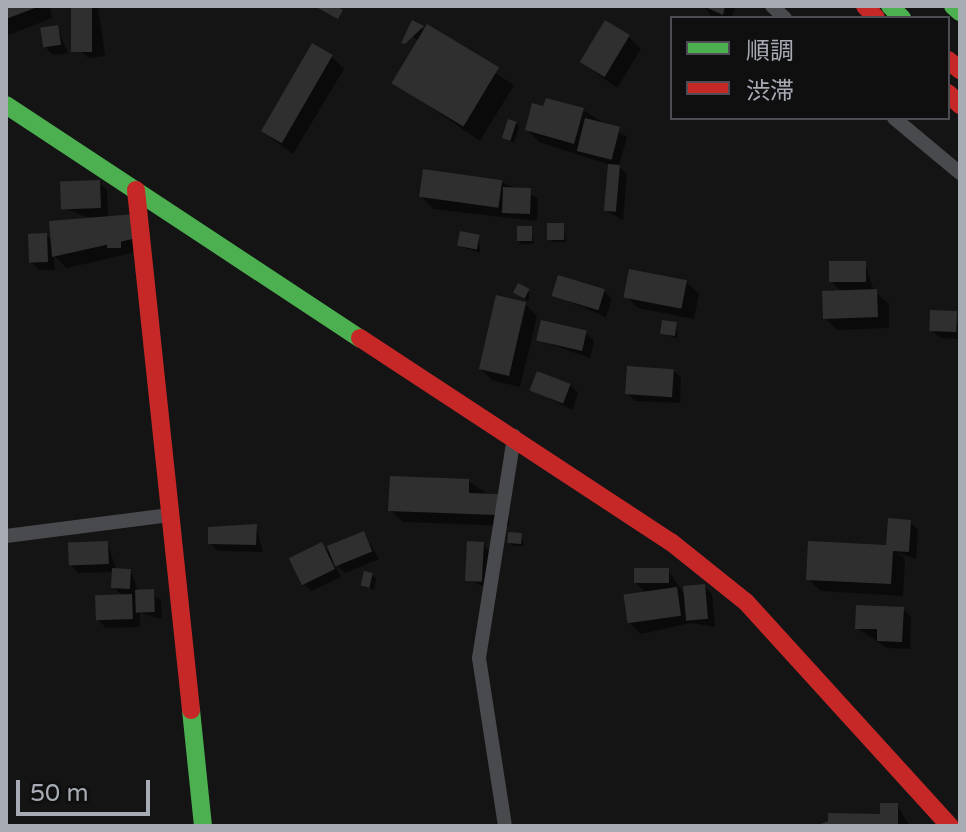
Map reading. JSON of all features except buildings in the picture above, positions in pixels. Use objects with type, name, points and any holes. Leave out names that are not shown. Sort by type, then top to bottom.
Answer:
[{"type":"main road","points":[[953,6],[960,12]]},
{"type":"main road","points":[[6,105],[514,436],[746,602],[950,826]]},
{"type":"main road","points":[[136,190],[203,826]]},
{"type":"street","points":[[896,120],[960,173]]},
{"type":"street","points":[[505,826],[479,658],[514,436]]},
{"type":"street","points":[[6,536],[170,515]]},
{"type":"street","points":[[194,826],[203,826]]},
{"type":"traffic: fast","points":[[890,6],[900,16]]},
{"type":"traffic: fast","points":[[953,6],[960,12]]},
{"type":"traffic: fast","points":[[6,105],[360,338]]},
{"type":"traffic: fast","points":[[191,710],[203,826]]},
{"type":"traffic: jam","points":[[865,6],[874,16]]},
{"type":"traffic: jam","points":[[950,62],[960,70]]},
{"type":"traffic: jam","points":[[950,95],[960,105]]},
{"type":"traffic: jam","points":[[136,190],[191,710]]},
{"type":"traffic: jam","points":[[360,338],[671,542],[746,602],[950,826]]}]
